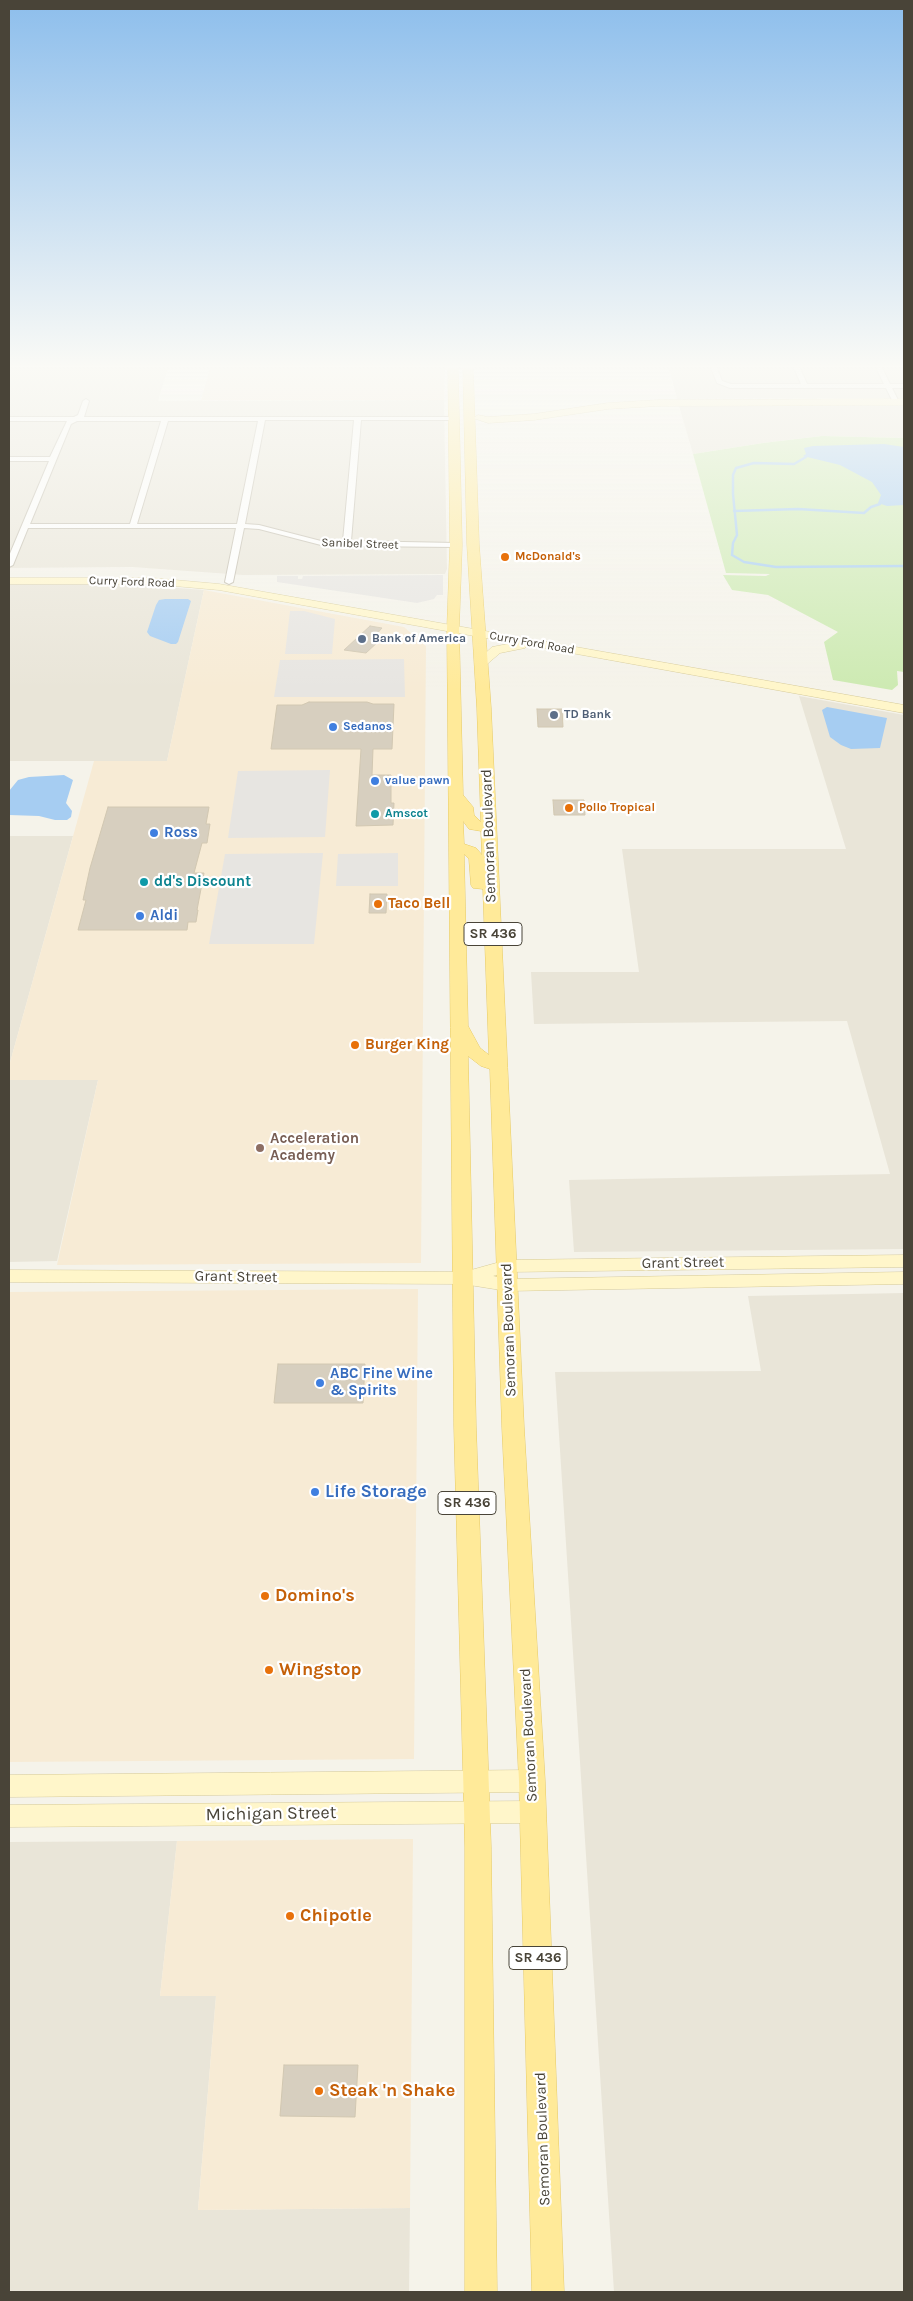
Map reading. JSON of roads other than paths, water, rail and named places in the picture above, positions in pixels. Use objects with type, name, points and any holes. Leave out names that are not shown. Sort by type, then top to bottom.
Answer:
[{"type":"main road","name":"Semoran Boulevard","points":[[455,475],[456,545],[453,624],[468,1542],[477,1781],[481,2292]]},
{"type":"main road","name":"Semoran Boulevard","points":[[474,475],[473,544],[482,662],[507,1276],[532,1780],[548,2292]]},
{"type":"main road","name":"Curry Ford Road","points":[[9,575],[132,574],[229,582],[794,685],[904,709]]},
{"type":"main road","points":[[152,581],[171,580],[222,584],[229,582]]},
{"type":"main road","name":"Curry Ford Road","points":[[9,581],[152,581],[247,591],[453,624]]},
{"type":"main road","name":"Curry Ford Road","points":[[479,629],[542,645],[670,668],[794,685]]},
{"type":"main road","points":[[482,662],[496,650],[526,644],[542,645]]},
{"type":"main road","points":[[794,685],[876,698],[904,700]]},
{"type":"main road","points":[[456,795],[466,806],[467,815],[474,826],[489,828]]},
{"type":"main road","points":[[457,847],[471,851],[477,858],[481,944],[484,951],[494,957]]},
{"type":"main road","points":[[460,1028],[473,1051],[487,1062],[499,1066]]},
{"type":"main road","name":"Grant Street","points":[[9,1276],[463,1278],[767,1271],[904,1261]]},
{"type":"main road","name":"Grant Street","points":[[767,1271],[904,1278]]},
{"type":"main road","name":"Michigan Street","points":[[9,1786],[532,1780]]},
{"type":"main road","name":"Michigan Street","points":[[9,1816],[533,1812]]},
{"type":"street","points":[[9,565],[46,475]]},
{"type":"street","points":[[133,525],[148,475]]},
{"type":"street","points":[[229,582],[251,475]]},
{"type":"street","points":[[347,545],[353,475]]},
{"type":"street","name":"Sanibel Street","points":[[26,526],[241,526],[275,530],[321,543],[347,545],[456,545]]},
{"type":"water","points":[[860,475],[904,475],[904,505],[887,506],[878,503],[881,495],[872,482]]},
{"type":"water","points":[[188,599],[191,601],[176,644],[150,636],[147,632],[156,605],[159,600]]},
{"type":"water","points":[[827,707],[887,718],[880,748],[851,749],[830,737],[822,710]]},
{"type":"water","points":[[64,775],[73,780],[66,803],[72,811],[71,817],[67,820],[55,820],[39,816],[9,815],[9,791],[18,780],[29,777]]},
{"type":"waterway","points":[[733,475],[735,511]]},
{"type":"waterway","points":[[735,511],[798,509],[864,513],[871,507],[880,504]]},
{"type":"waterway","points":[[735,511],[737,535],[733,543],[732,555],[744,562],[776,567],[904,566]]},
{"type":"place","name":"McDonald's","points":[[505,557]]},
{"type":"place","name":"Bank of America","points":[[362,639]]},
{"type":"place","name":"TD Bank","points":[[554,715]]},
{"type":"place","name":"Sedanos","points":[[333,727]]},
{"type":"place","name":"value pawn","points":[[375,781]]},
{"type":"place","name":"Pollo Tropical","points":[[569,808]]},
{"type":"place","name":"Amscot","points":[[375,814]]},
{"type":"place","name":"Ross","points":[[154,833]]},
{"type":"place","name":"dd's Discount","points":[[144,882]]},
{"type":"place","name":"Taco Bell","points":[[378,904]]},
{"type":"place","name":"Aldi","points":[[140,916]]},
{"type":"place","name":"Burger King","points":[[355,1045]]},
{"type":"place","name":"Acceleration Academy","points":[[260,1148]]},
{"type":"place","name":"ABC Fine Wine & Spirits","points":[[320,1383]]},
{"type":"place","name":"Life Storage","points":[[315,1492]]},
{"type":"place","name":"Domino's","points":[[265,1596]]},
{"type":"place","name":"Wingstop","points":[[269,1670]]},
{"type":"place","name":"Chipotle","points":[[290,1916]]},
{"type":"place","name":"Steak 'n Shake","points":[[319,2091]]}]
